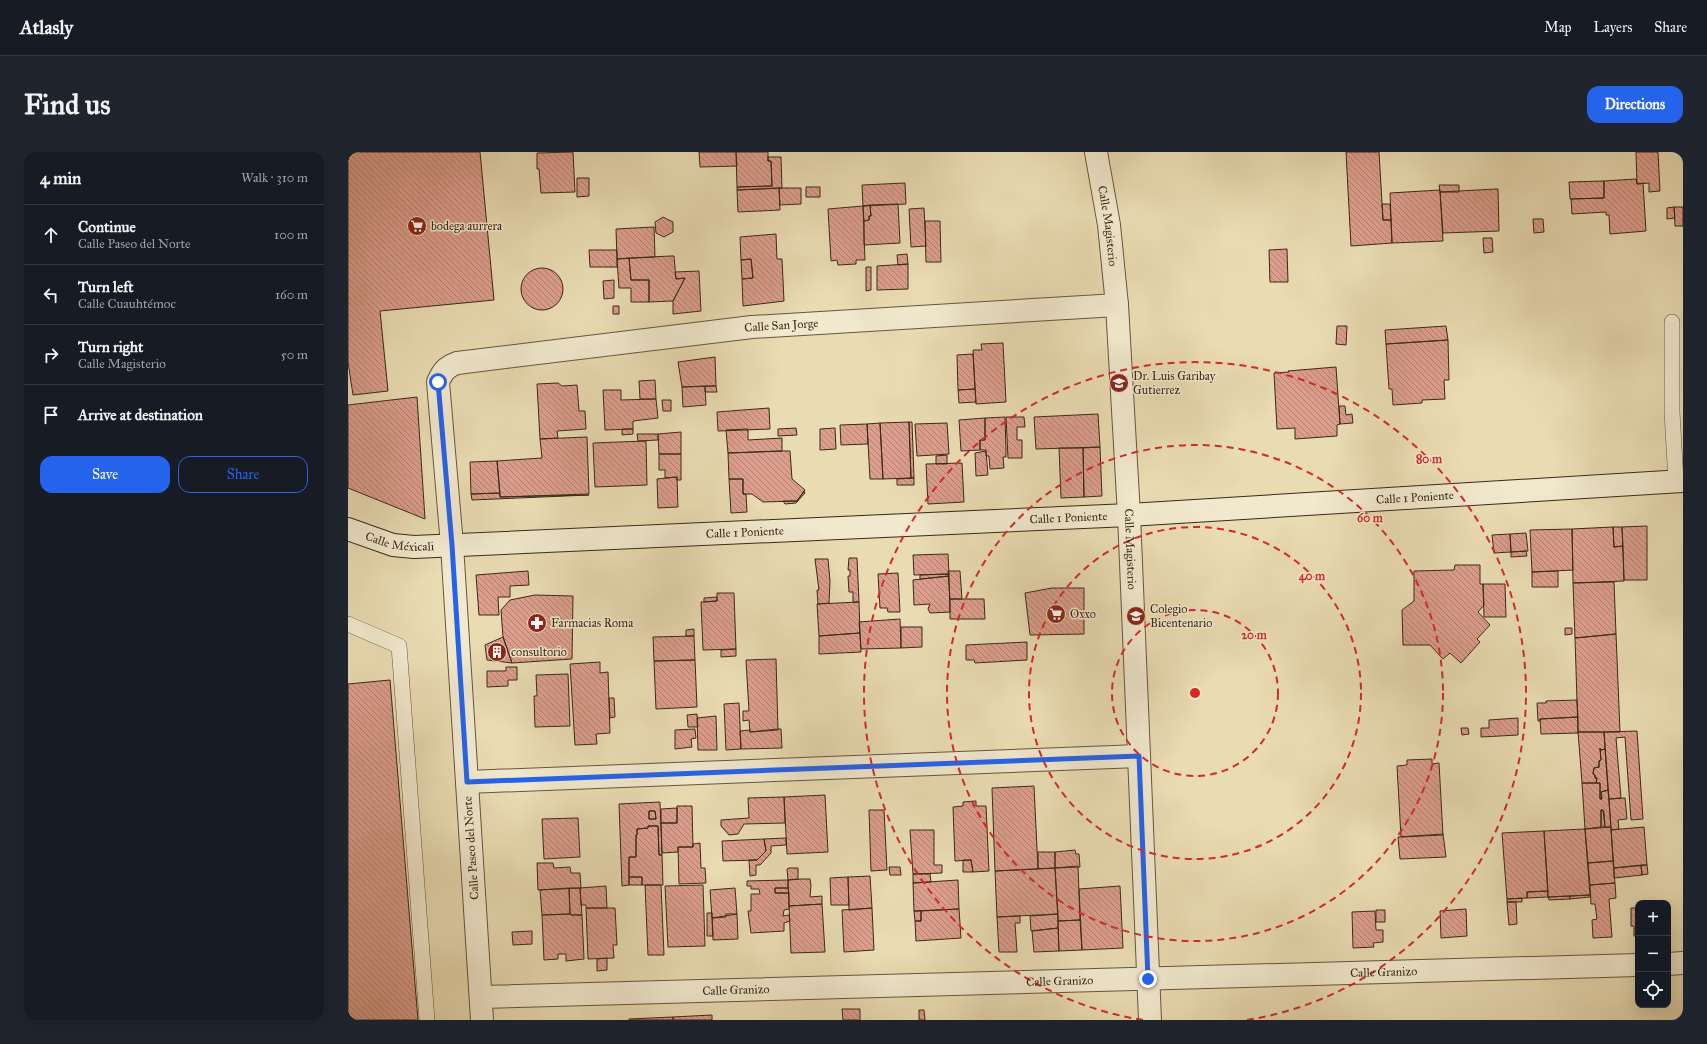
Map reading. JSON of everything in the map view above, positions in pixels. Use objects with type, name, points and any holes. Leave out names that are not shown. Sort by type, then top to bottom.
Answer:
[{"type":"street","name":"Calle Magisterio","points":[[1096,152],[1109,225],[1117,305],[1129,515],[1150,1020]]},
{"type":"street","name":"Calle San Jorge","points":[[447,367],[457,363],[801,323],[1117,305]]},
{"type":"street","name":"Calle Paseo del Norte","points":[[447,367],[442,373],[438,382],[452,545],[482,1020]]},
{"type":"street","name":"Calle 1 Poniente","points":[[452,545],[1129,515],[1679,481]]},
{"type":"street","name":"Calle Méxicali","points":[[348,529],[393,545],[414,548],[452,545]]},
{"type":"street","points":[[467,782],[1139,756]]},
{"type":"street","points":[[1671,964],[1683,963]]},
{"type":"street","name":"Calle Granizo","points":[[481,997],[1635,965]]},
{"type":"lane","points":[[1672,322],[1672,412],[1679,481]]},
{"type":"lane","points":[[348,624],[399,646],[427,1020]]},
{"type":"building","name":"bodega aurrera","points":[[348,152],[480,152],[494,300],[380,311],[388,391],[353,395],[348,362]]},
{"type":"building","points":[[573,152],[575,192],[541,193],[539,169],[537,169],[537,153]]},
{"type":"building","points":[[699,152],[736,152],[737,166],[700,167]]},
{"type":"building","points":[[736,152],[768,152],[768,161],[771,161],[772,186],[737,187]]},
{"type":"building","points":[[1346,152],[1379,152],[1383,220],[1391,220],[1392,243],[1351,246]]},
{"type":"building","points":[[1636,152],[1658,152],[1660,191],[1649,192],[1649,183],[1637,184]]},
{"type":"building","points":[[768,157],[781,157],[782,188],[737,190],[737,187],[772,186],[771,161],[768,161]]},
{"type":"building","points":[[577,178],[589,178],[589,196],[577,197]]},
{"type":"building","points":[[1636,179],[1637,184],[1643,183],[1646,231],[1610,234],[1609,215],[1606,215],[1606,212],[1572,214],[1571,199],[1604,198],[1604,181]]},
{"type":"building","points":[[1604,181],[1604,198],[1570,199],[1569,182]]},
{"type":"building","points":[[905,183],[906,204],[863,206],[862,185]]},
{"type":"building","points":[[1439,185],[1459,185],[1459,192],[1440,192]]},
{"type":"building","points":[[806,187],[820,187],[820,197],[806,197]]},
{"type":"building","points":[[779,188],[780,210],[738,212],[737,190]]},
{"type":"building","points":[[779,188],[801,188],[801,204],[780,205]]},
{"type":"building","points":[[1498,189],[1499,231],[1443,233],[1440,192]]},
{"type":"building","points":[[1440,190],[1443,241],[1392,243],[1390,193]]},
{"type":"building","points":[[898,204],[900,243],[864,245],[864,221],[869,220],[869,216],[871,216],[870,205]]},
{"type":"building","points":[[1382,204],[1390,204],[1391,220],[1383,220]]},
{"type":"building","points":[[870,205],[871,216],[869,216],[869,220],[864,221],[863,206]]},
{"type":"building","points":[[863,206],[865,260],[856,260],[856,264],[838,265],[837,260],[831,261],[828,209]]},
{"type":"building","points":[[1674,207],[1675,218],[1667,219],[1667,208]]},
{"type":"building","points":[[1674,207],[1683,207],[1683,226],[1675,226]]},
{"type":"building","points":[[924,208],[926,246],[911,247],[909,209]]},
{"type":"building","points":[[663,217],[673,222],[673,232],[664,237],[656,233],[655,222]]},
{"type":"building","points":[[1533,219],[1543,219],[1544,232],[1534,233]]},
{"type":"building","points":[[925,221],[940,221],[941,262],[926,262]]},
{"type":"building","points":[[654,227],[655,257],[617,259],[616,229]]},
{"type":"building","points":[[776,234],[777,259],[782,259],[784,301],[743,306],[742,279],[753,278],[751,259],[741,260],[740,237]]},
{"type":"building","points":[[1483,238],[1492,238],[1493,252],[1484,253]]},
{"type":"building","points":[[1287,249],[1288,282],[1270,282],[1269,250]]},
{"type":"building","points":[[589,250],[617,250],[617,267],[590,267]]},
{"type":"building","points":[[907,254],[908,264],[898,265],[897,255]]},
{"type":"building","points":[[674,256],[676,279],[685,278],[673,301],[649,302],[649,280],[631,280],[629,258]]},
{"type":"building","points":[[629,258],[631,280],[649,280],[649,302],[631,302],[631,288],[619,288],[617,259]]},
{"type":"building","points":[[751,259],[753,278],[742,279],[741,260]]},
{"type":"building","points":[[908,264],[908,289],[877,290],[877,266]]},
{"type":"building","points":[[866,267],[871,267],[871,290],[866,291]]},
{"type":"building","points":[[538,268],[546,268],[554,271],[560,277],[563,289],[560,301],[554,307],[546,310],[538,310],[530,307],[524,301],[521,293],[521,285],[524,277],[530,271]]},
{"type":"building","points":[[699,271],[701,311],[673,314],[673,301],[685,278],[676,279],[675,272]]},
{"type":"building","points":[[614,280],[614,298],[604,299],[603,281]]},
{"type":"building","points":[[613,306],[619,306],[619,314],[613,314]]},
{"type":"building","points":[[1337,326],[1347,326],[1346,345],[1336,344]]},
{"type":"building","points":[[1446,326],[1448,340],[1386,344],[1385,330]]},
{"type":"building","points":[[1448,340],[1449,380],[1444,380],[1445,399],[1422,400],[1422,403],[1393,405],[1392,389],[1389,389],[1386,344]]},
{"type":"building","points":[[1003,343],[1006,402],[976,404],[973,350],[982,350],[981,344]]},
{"type":"building","points":[[973,354],[975,389],[958,390],[957,355]]},
{"type":"building","points":[[715,357],[716,386],[682,387],[678,362]]},
{"type":"building","points":[[1336,367],[1340,424],[1337,425],[1337,436],[1295,439],[1295,428],[1277,429],[1274,373]]},
{"type":"building","points":[[655,380],[656,399],[640,399],[639,381]]},
{"type":"building","points":[[558,383],[562,386],[577,385],[579,411],[585,411],[586,429],[557,431],[558,438],[540,439],[537,384]]},
{"type":"building","points":[[705,386],[706,405],[683,407],[682,387]]},
{"type":"building","points":[[705,386],[716,386],[717,392],[705,392]]},
{"type":"building","points":[[975,389],[976,402],[959,403],[958,390]]},
{"type":"building","points":[[603,390],[621,390],[621,400],[656,399],[658,418],[633,421],[633,429],[605,430]]},
{"type":"building","points":[[417,397],[425,519],[348,488],[348,405]]},
{"type":"building","points":[[662,400],[671,400],[671,411],[663,411]]},
{"type":"building","points":[[1339,406],[1345,406],[1346,415],[1352,414],[1353,423],[1340,424]]},
{"type":"building","points":[[769,408],[770,429],[718,431],[717,412]]},
{"type":"building","points":[[1098,414],[1100,447],[1036,449],[1034,417]]},
{"type":"building","points":[[1005,417],[1006,457],[1003,457],[1004,468],[990,469],[989,456],[986,456],[986,450],[980,450],[980,440],[985,440],[985,418]]},
{"type":"building","points":[[1006,417],[1024,417],[1025,427],[1017,427],[1017,440],[1022,440],[1022,458],[1008,458]]},
{"type":"building","points":[[985,418],[985,440],[980,440],[980,450],[961,451],[959,420]]},
{"type":"building","points":[[909,422],[911,478],[883,479],[880,423]]},
{"type":"building","points":[[909,422],[912,422],[914,478],[911,478]]},
{"type":"building","points":[[880,423],[883,479],[870,479],[867,424]]},
{"type":"building","points":[[947,423],[949,454],[917,456],[915,424]]},
{"type":"building","points":[[867,424],[868,444],[841,445],[840,425]]},
{"type":"building","points":[[796,428],[797,435],[778,436],[778,429]]},
{"type":"building","points":[[835,428],[836,449],[820,450],[820,429]]},
{"type":"building","points":[[622,429],[633,429],[633,434],[622,435]]},
{"type":"building","points":[[748,429],[748,440],[782,438],[782,451],[728,453],[726,430]]},
{"type":"building","points":[[681,432],[681,454],[659,454],[658,434]]},
{"type":"building","points":[[637,434],[658,434],[658,440],[638,441]]},
{"type":"building","points":[[587,437],[589,494],[500,497],[497,461],[542,458],[540,439]]},
{"type":"building","points":[[646,441],[647,485],[595,487],[593,443]]},
{"type":"building","points":[[1100,447],[1102,496],[1084,497],[1083,448]]},
{"type":"building","points":[[1059,448],[1083,448],[1084,497],[1061,498]]},
{"type":"building","points":[[790,451],[792,479],[805,490],[797,501],[763,502],[752,494],[743,494],[743,479],[729,479],[728,453]]},
{"type":"building","points":[[986,451],[988,475],[976,476],[975,453]]},
{"type":"building","points":[[659,454],[681,454],[681,480],[677,480],[677,477],[665,478],[665,470],[659,470]]},
{"type":"building","points":[[947,455],[947,464],[936,464],[936,456]]},
{"type":"building","points":[[497,461],[500,493],[471,494],[470,462]]},
{"type":"building","points":[[962,463],[964,502],[928,504],[926,464]]},
{"type":"building","points":[[677,477],[678,507],[658,508],[657,479]]},
{"type":"building","points":[[914,478],[914,485],[897,485],[897,479]]},
{"type":"building","points":[[729,479],[743,479],[743,494],[746,494],[747,512],[731,513]]},
{"type":"building","points":[[804,491],[805,493],[796,503],[785,504],[783,501],[797,501]]},
{"type":"building","points":[[500,493],[500,497],[589,495],[472,500],[471,494]]},
{"type":"building","points":[[1647,526],[1647,580],[1624,580],[1622,527]]},
{"type":"building","points":[[1613,527],[1614,547],[1623,546],[1624,581],[1573,583],[1572,529]]},
{"type":"building","points":[[1613,527],[1622,527],[1623,546],[1614,547]]},
{"type":"building","points":[[1572,529],[1573,570],[1532,572],[1530,530]]},
{"type":"building","points":[[1526,533],[1528,551],[1511,552],[1510,534]]},
{"type":"building","points":[[1510,534],[1511,552],[1494,553],[1492,535]]},
{"type":"building","points":[[1526,551],[1527,556],[1511,557],[1511,552]]},
{"type":"building","points":[[948,554],[949,574],[914,575],[913,555]]},
{"type":"building","points":[[849,558],[857,558],[859,602],[853,602],[853,592],[849,592]]},
{"type":"building","points":[[815,559],[828,559],[830,581],[829,603],[818,604],[817,590],[819,590]]},
{"type":"building","points":[[1455,565],[1480,565],[1480,584],[1483,584],[1484,605],[1478,612],[1490,625],[1477,639],[1480,642],[1461,663],[1450,653],[1443,659],[1430,645],[1403,645],[1402,610],[1414,601],[1414,571],[1454,570]]},
{"type":"building","points":[[528,571],[529,585],[510,586],[510,597],[498,597],[499,615],[479,615],[476,575]]},
{"type":"building","points":[[948,571],[960,571],[962,599],[950,599]]},
{"type":"building","points":[[1558,571],[1558,587],[1532,587],[1532,572]]},
{"type":"building","points":[[898,573],[900,612],[888,612],[887,608],[880,608],[878,574]]},
{"type":"building","points":[[949,574],[949,576],[920,579],[920,575]]},
{"type":"building","points":[[949,576],[950,612],[930,613],[928,609],[930,604],[914,605],[913,580]]},
{"type":"building","points":[[1614,582],[1616,634],[1575,638],[1573,583]]},
{"type":"building","points":[[1483,584],[1505,584],[1506,617],[1484,617]]},
{"type":"building","name":"Oxxo","points":[[1052,588],[1084,588],[1084,634],[1030,635],[1025,593]]},
{"type":"building","points":[[717,593],[734,593],[736,649],[703,650],[701,602],[717,601]]},
{"type":"building","name":"Farmacias Roma","points":[[535,595],[573,596],[572,659],[512,663],[503,637],[501,610],[510,600]]},
{"type":"building","points":[[717,597],[717,601],[704,602],[704,598]]},
{"type":"building","points":[[950,599],[984,599],[985,619],[950,619]]},
{"type":"building","points":[[859,602],[860,633],[819,636],[817,604]]},
{"type":"building","points":[[900,619],[901,648],[861,649],[859,622]]},
{"type":"building","points":[[901,627],[922,627],[922,647],[901,648]]},
{"type":"building","points":[[1565,628],[1572,628],[1572,634],[1565,635]]},
{"type":"building","points":[[694,629],[694,636],[686,636],[686,630]]},
{"type":"building","points":[[860,633],[861,652],[819,654],[819,636]]},
{"type":"building","points":[[1616,634],[1620,732],[1578,732],[1575,638]]},
{"type":"building","points":[[694,636],[695,660],[654,661],[653,637]]},
{"type":"building","name":"consultorio","points":[[503,637],[512,663],[487,660],[485,645]]},
{"type":"building","points":[[1027,642],[1027,660],[975,663],[974,660],[966,660],[966,645]]},
{"type":"building","points":[[736,649],[736,656],[721,657],[721,650]]},
{"type":"building","points":[[776,659],[778,730],[750,732],[749,720],[743,721],[743,711],[749,711],[746,660]]},
{"type":"building","points":[[695,660],[697,707],[656,709],[654,661]]},
{"type":"building","points":[[600,662],[600,673],[608,672],[610,733],[596,734],[597,744],[575,745],[570,664]]},
{"type":"building","points":[[506,667],[517,667],[517,680],[508,680],[508,686],[487,687],[487,671],[506,671]]},
{"type":"building","points":[[568,674],[570,726],[535,727],[534,696],[537,696],[536,675]]},
{"type":"building","points":[[390,680],[418,1020],[348,1020],[348,684]]},
{"type":"building","points":[[609,698],[614,698],[615,717],[610,718]]},
{"type":"building","points":[[1577,700],[1578,717],[1540,719],[1540,721],[1538,721],[1537,703],[1546,703],[1546,701]]},
{"type":"building","points":[[739,703],[741,749],[726,750],[724,704]]},
{"type":"building","points":[[697,714],[698,727],[688,727],[687,715]]},
{"type":"building","points":[[716,716],[717,750],[698,750],[697,718]]},
{"type":"building","points":[[1578,717],[1578,733],[1541,734],[1540,719]]},
{"type":"building","points":[[1518,718],[1518,735],[1481,737],[1481,728],[1489,728],[1489,720]]},
{"type":"building","points":[[1461,728],[1468,728],[1469,734],[1462,735]]},
{"type":"building","points":[[695,729],[696,738],[691,739],[692,747],[675,749],[675,730]]},
{"type":"building","points":[[781,729],[782,748],[741,749],[740,731],[750,730],[750,732]]},
{"type":"building","points":[[1637,731],[1643,819],[1631,820],[1625,737],[1616,738],[1621,798],[1609,799],[1604,732]]},
{"type":"building","points":[[1578,732],[1604,732],[1605,749],[1601,750],[1600,748],[1601,760],[1599,761],[1599,767],[1594,768],[1593,774],[1595,775],[1595,778],[1597,778],[1596,783],[1582,783]]},
{"type":"building","points":[[1600,748],[1601,750],[1605,749],[1608,790],[1601,792],[1602,799],[1600,799],[1600,783],[1596,783],[1597,778],[1595,778],[1595,775],[1593,774],[1594,768],[1599,767],[1599,761],[1601,760]]},
{"type":"building","points":[[1432,759],[1432,764],[1439,763],[1443,835],[1401,837],[1397,766],[1407,765],[1407,760]]},
{"type":"building","points":[[1582,783],[1600,783],[1600,799],[1602,799],[1601,792],[1608,790],[1611,827],[1605,827],[1603,810],[1601,810],[1601,827],[1585,829]]},
{"type":"building","points":[[1034,786],[1038,869],[995,871],[992,788]]},
{"type":"building","points":[[825,795],[828,852],[787,854],[784,797]]},
{"type":"building","points":[[784,797],[785,823],[744,824],[738,834],[729,835],[721,826],[721,820],[749,818],[748,798]]},
{"type":"building","points":[[1625,798],[1627,819],[1618,820],[1619,829],[1611,830],[1609,799]]},
{"type":"building","points":[[976,801],[976,806],[986,806],[989,871],[973,872],[971,860],[955,861],[953,807],[963,806],[963,802]]},
{"type":"building","points":[[660,802],[662,855],[659,855],[658,826],[648,826],[648,828],[637,829],[636,857],[629,857],[629,885],[622,886],[619,804]],"holes":[[[649,811],[655,811],[656,819],[649,819]]]},
{"type":"building","points":[[677,806],[692,806],[693,847],[678,847],[678,852],[662,853],[661,823],[677,823]]},
{"type":"building","points":[[677,808],[677,823],[661,823],[661,809]]},
{"type":"building","points":[[869,810],[884,810],[887,870],[871,871]]},
{"type":"building","points":[[1601,810],[1604,812],[1605,827],[1601,827]]},
{"type":"building","points":[[649,811],[655,811],[656,819],[649,819]]},
{"type":"building","points":[[578,818],[580,857],[544,859],[542,819]]},
{"type":"building","points":[[648,826],[658,826],[659,855],[662,855],[663,885],[642,885],[642,877],[629,877],[629,857],[636,857],[637,829],[648,828]]},
{"type":"building","points":[[1611,827],[1613,861],[1588,863],[1585,829]]},
{"type":"building","points":[[1644,827],[1647,865],[1614,868],[1611,830]]},
{"type":"building","points":[[1585,829],[1590,895],[1548,897],[1544,831]]},
{"type":"building","points":[[910,830],[934,830],[934,865],[942,865],[942,873],[913,874]]},
{"type":"building","points":[[1544,831],[1548,891],[1527,892],[1527,898],[1507,899],[1502,833]]},
{"type":"building","points":[[1443,834],[1446,857],[1400,859],[1398,837]]},
{"type":"building","points":[[786,838],[786,845],[771,846],[771,853],[760,865],[756,865],[756,875],[750,876],[749,860],[757,860],[766,851],[764,839]]},
{"type":"building","points":[[764,839],[766,851],[757,860],[723,861],[722,841]]},
{"type":"building","points":[[700,843],[701,868],[705,868],[706,883],[679,884],[678,847],[693,847],[693,844]]},
{"type":"building","points":[[1075,850],[1076,854],[1079,854],[1080,867],[1055,868],[1055,852]]},
{"type":"building","points":[[1038,852],[1055,852],[1055,868],[1038,869]]},
{"type":"building","points":[[963,860],[971,860],[973,872],[963,872]]},
{"type":"building","points":[[1613,861],[1615,883],[1590,885],[1588,863]]},
{"type":"building","points":[[537,863],[553,863],[554,868],[570,867],[571,873],[580,873],[581,888],[538,890]]},
{"type":"building","points":[[1641,865],[1642,875],[1614,878],[1614,868]]},
{"type":"building","points":[[1641,865],[1647,865],[1648,874],[1642,875]]},
{"type":"building","points":[[1078,866],[1080,920],[1058,921],[1055,868]]},
{"type":"building","points":[[889,867],[900,867],[901,875],[890,875]]},
{"type":"building","points":[[798,868],[798,879],[788,880],[787,869]]},
{"type":"building","points":[[1055,868],[1058,914],[997,917],[995,871]]},
{"type":"building","points":[[913,874],[930,874],[931,882],[913,883]]},
{"type":"building","points":[[870,876],[872,908],[849,910],[848,877]]},
{"type":"building","points":[[629,877],[642,877],[642,885],[629,885]]},
{"type":"building","points":[[848,877],[849,905],[831,905],[830,878]]},
{"type":"building","points":[[810,879],[810,897],[822,896],[822,904],[789,906],[788,880]]},
{"type":"building","points":[[788,880],[788,888],[775,888],[775,893],[789,893],[789,909],[784,910],[783,916],[789,915],[790,921],[784,923],[784,931],[751,933],[748,911],[751,911],[751,894],[760,894],[759,889],[751,889],[751,886],[747,886],[747,881]]},
{"type":"building","points":[[958,880],[959,909],[914,911],[913,883]]},
{"type":"building","points":[[1615,883],[1616,898],[1609,899],[1612,937],[1593,938],[1592,920],[1597,919],[1595,904],[1591,904],[1590,885]]},
{"type":"building","points":[[645,885],[661,885],[664,955],[648,955]]},
{"type":"building","points":[[703,885],[705,946],[668,947],[665,886]]},
{"type":"building","points":[[606,886],[607,908],[586,908],[586,905],[581,905],[580,888]]},
{"type":"building","points":[[1120,886],[1123,948],[1082,950],[1079,889]]},
{"type":"building","points":[[569,888],[570,914],[542,915],[540,890]]},
{"type":"building","points":[[569,888],[580,888],[582,915],[570,914]]},
{"type":"building","points":[[735,888],[737,914],[712,918],[710,890]]},
{"type":"building","points":[[775,888],[788,888],[789,893],[775,893]]},
{"type":"building","points":[[1548,891],[1548,897],[1527,898],[1527,892]]},
{"type":"building","points":[[1590,895],[1590,897],[1570,899],[1570,896]]},
{"type":"building","points":[[1570,896],[1570,899],[1549,900],[1548,897]]},
{"type":"building","points":[[1522,898],[1522,902],[1507,902],[1507,899]]},
{"type":"building","points":[[1507,902],[1516,902],[1517,924],[1509,925]]},
{"type":"building","points":[[822,904],[825,952],[791,953],[789,906]]},
{"type":"building","points":[[586,908],[615,908],[617,945],[613,945],[614,958],[588,959]]},
{"type":"building","points":[[872,908],[874,950],[844,952],[842,910]]},
{"type":"building","points":[[1631,908],[1635,908],[1635,936],[1634,926],[1631,926]]},
{"type":"building","points":[[959,909],[961,938],[916,941],[915,921],[921,921],[921,911]]},
{"type":"building","points":[[1466,909],[1467,936],[1441,938],[1440,911]]},
{"type":"building","points":[[1376,910],[1385,910],[1385,922],[1376,922]]},
{"type":"building","points":[[914,911],[921,911],[921,921],[915,921]]},
{"type":"building","points":[[1375,911],[1376,930],[1383,930],[1383,942],[1373,943],[1374,947],[1353,948],[1352,912]]},
{"type":"building","points":[[707,913],[712,913],[713,936],[707,936]]},
{"type":"building","points":[[726,914],[737,914],[738,939],[713,940],[712,918],[726,917]]},
{"type":"building","points":[[1058,914],[1058,928],[1031,931],[1030,916]]},
{"type":"building","points":[[542,915],[582,915],[584,959],[566,961],[566,954],[558,954],[558,959],[544,960]]},
{"type":"building","points":[[1020,916],[1020,923],[1015,923],[1017,952],[999,952],[997,917]]},
{"type":"building","points":[[1080,920],[1082,950],[1059,951],[1058,921]]},
{"type":"building","points":[[1058,928],[1059,951],[1034,952],[1032,931]]},
{"type":"building","points":[[532,931],[532,944],[513,945],[512,932]]},
{"type":"building","points":[[607,958],[607,970],[597,971],[597,959]]},
{"type":"building","points":[[842,1009],[860,1009],[860,1020],[843,1020]]},
{"type":"building","points":[[919,1010],[924,1010],[925,1020],[919,1020]]},
{"type":"building","points":[[712,1015],[712,1020],[673,1020],[673,1017]]},
{"type":"building","points":[[673,1017],[673,1020],[629,1020],[629,1019]]},
{"type":"place","name":"bodega aurrera","points":[[417,226]]},
{"type":"place","name":"Dr. Luis Garibay Gutierrez","points":[[1119,383]]},
{"type":"place","name":"Oxxo","points":[[1056,614]]},
{"type":"place","name":"Colegio Bicentenario","points":[[1136,616]]},
{"type":"place","name":"Farmacias Roma","points":[[537,623]]},
{"type":"place","name":"consultorio","points":[[497,652]]},
{"type":"route","points":[[438,382],[452,545],[467,782],[1139,756],[1148,979]]}]
